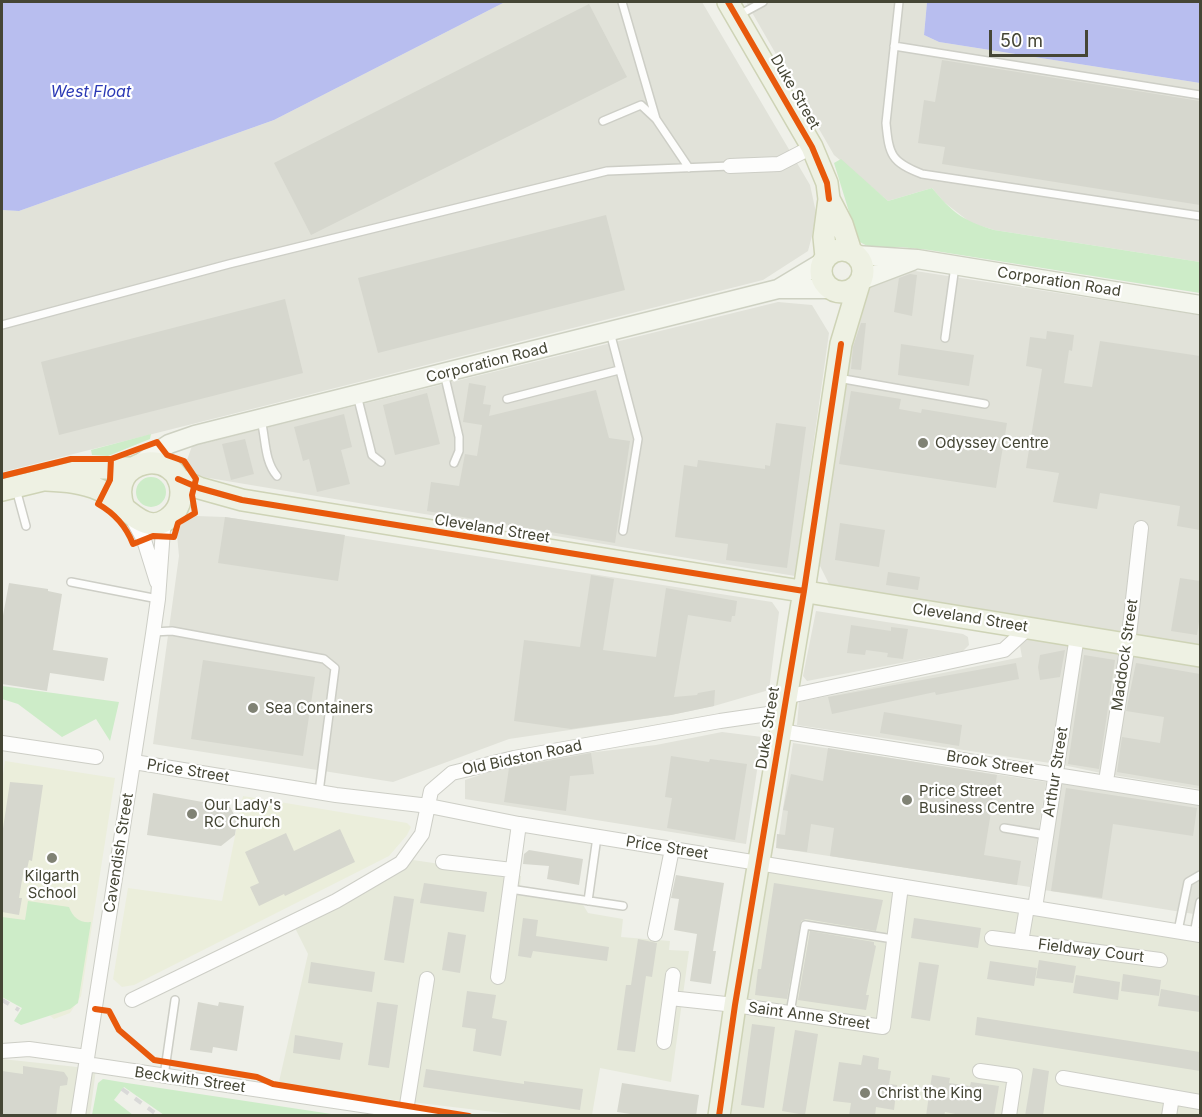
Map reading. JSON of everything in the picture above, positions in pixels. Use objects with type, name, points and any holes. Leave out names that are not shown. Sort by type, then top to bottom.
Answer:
[{"type":"main road","name":"Duke Street","points":[[732,9],[812,147],[827,183],[829,199],[824,237],[824,260]]},
{"type":"main road","name":"Duke Street","points":[[829,199],[854,253]]},
{"type":"main road","points":[[861,282],[863,265],[854,253],[837,250],[824,260],[821,276],[831,290],[848,292],[861,282],[916,259]]},
{"type":"main road","name":"Corporation Road","points":[[854,253],[916,259],[1200,305]]},
{"type":"main road","name":"Corporation Road","points":[[778,289],[824,260]]},
{"type":"main road","name":"Duke Street","points":[[719,1116],[735,1005],[804,591],[841,344],[861,282]]},
{"type":"main road","name":"Corporation Road","points":[[136,466],[169,444],[261,418],[778,289],[831,290]]},
{"type":"main road","name":"Duke Street","points":[[831,290],[841,344]]},
{"type":"main road","points":[[46,480],[90,486],[109,495],[136,519],[152,523],[170,516],[181,497],[181,488],[173,461],[178,450],[195,435]]},
{"type":"main road","points":[[9,489],[92,468],[136,466],[154,462],[161,464],[176,475]]},
{"type":"main road","points":[[127,511],[120,491],[122,482],[136,466]]},
{"type":"main road","name":"Cleveland Street","points":[[176,475],[199,488],[242,500],[1200,656]]},
{"type":"main road","name":"Cleveland Street","points":[[170,516],[193,504],[242,500]]},
{"type":"street","points":[[730,166],[779,164],[812,147]]},
{"type":"street","name":"Cavendish Street","points":[[127,511],[144,540],[158,594]]},
{"type":"street","name":"Cavendish Street","points":[[78,1116],[153,632],[163,530],[170,516]]},
{"type":"street","name":"Maddock Street","points":[[1106,781],[1128,644],[1141,528]]},
{"type":"street","name":"Old Bidston Road","points":[[132,1000],[336,901],[401,863],[422,834],[431,791],[452,773],[514,758],[720,721],[783,713],[1004,650],[1028,628]]},
{"type":"street","name":"Arthur Street","points":[[1031,907],[1046,835],[1077,636]]},
{"type":"street","name":"Brook Street","points":[[783,713],[1056,773],[1200,798]]},
{"type":"street","points":[[2,743],[96,757]]},
{"type":"street","name":"Price Street","points":[[134,762],[319,792],[429,806],[519,824],[1197,934]]},
{"type":"street","points":[[498,977],[519,824]]},
{"type":"street","points":[[656,934],[672,849]]},
{"type":"street","points":[[443,862],[512,870]]},
{"type":"street","points":[[893,939],[901,886]]},
{"type":"street","name":"Fieldway Court","points":[[1021,942],[1031,907]]},
{"type":"street","name":"Fieldway Court","points":[[992,938],[1160,960]]},
{"type":"street","name":"Saint Anne Street","points":[[670,998],[735,1005],[883,1027],[893,939]]},
{"type":"street","points":[[664,1042],[673,975]]},
{"type":"street","points":[[406,1111],[427,979]]},
{"type":"street","name":"Beckwith Street","points":[[2,1051],[29,1049],[164,1076],[435,1116]]},
{"type":"street","points":[[980,1071],[1015,1076],[1009,1116]]},
{"type":"street","points":[[1063,1078],[1200,1102]]},
{"type":"street","points":[[1169,1116],[1172,1097]]},
{"type":"lane","points":[[622,2],[656,119]]},
{"type":"lane","points":[[732,9],[763,2]]},
{"type":"lane","points":[[899,2],[886,123],[888,142],[893,157],[904,167],[922,174],[1200,216]]},
{"type":"lane","points":[[894,46],[1200,95]]},
{"type":"lane","points":[[603,120],[641,105],[656,119],[689,168]]},
{"type":"lane","points":[[2,325],[229,264],[607,171],[730,166]]},
{"type":"lane","points":[[945,338],[955,266]]},
{"type":"lane","points":[[610,332],[638,439],[623,531]]},
{"type":"lane","points":[[507,399],[620,370]]},
{"type":"lane","points":[[444,374],[459,437],[459,451],[454,463]]},
{"type":"lane","points":[[836,377],[985,404]]},
{"type":"lane","points":[[357,395],[372,455],[381,462]]},
{"type":"lane","points":[[261,418],[266,453],[273,471],[278,476]]},
{"type":"lane","points":[[9,489],[26,526]]},
{"type":"lane","points":[[71,582],[158,594]]},
{"type":"lane","points":[[153,632],[172,631],[324,659],[335,668],[319,792]]},
{"type":"lane","points":[[1004,828],[1046,835]]},
{"type":"lane","points":[[588,901],[597,837]]},
{"type":"lane","points":[[1178,931],[1188,882],[1200,875]]},
{"type":"lane","points":[[510,889],[622,906]]},
{"type":"lane","points":[[1197,934],[1200,902]]},
{"type":"lane","points":[[790,1013],[805,925],[893,939]]},
{"type":"lane","points":[[164,1076],[175,999]]},
{"type":"shaded area","points":[[505,2],[702,2],[810,185],[817,217],[808,251],[763,280],[2,472],[2,210],[19,211],[274,120]]},
{"type":"shaded area","points":[[746,2],[927,2],[924,35],[939,42],[1200,83],[1200,262],[994,230],[971,223],[944,202],[932,188],[888,201],[834,155]]},
{"type":"shaded area","points":[[909,270],[1200,315],[1200,645],[830,586],[819,564],[855,313],[865,291],[876,282]]},
{"type":"shaded area","points":[[778,302],[812,305],[829,333],[795,576],[197,476],[187,460],[192,446]]},
{"type":"shaded area","points":[[196,516],[225,517],[772,602],[779,612],[769,690],[714,706],[671,715],[509,739],[393,782],[153,744],[179,556],[177,535],[185,521]]},
{"type":"shaded area","points":[[816,611],[963,634],[968,637],[969,645],[963,651],[807,681],[803,676]]},
{"type":"shaded area","points":[[1026,637],[1069,643],[1050,763],[797,725],[799,702],[1022,657],[1020,646]]},
{"type":"shaded area","points":[[1086,647],[1114,650],[1119,655],[1101,773],[1063,765],[1081,651]]},
{"type":"shaded area","points":[[1137,653],[1200,665],[1200,789],[1113,775],[1129,659]]},
{"type":"shaded area","points":[[722,732],[762,737],[746,844],[465,799],[465,780],[510,765],[543,758],[656,745]]},
{"type":"shaded area","name":"Price Street Business Centre","points":[[793,743],[1046,782],[1030,887],[777,848]]},
{"type":"shaded area","name":"Kilgarth School","points":[[5,761],[115,778],[81,996],[70,1013],[54,1019],[2,975],[2,781]]},
{"type":"shaded area","points":[[1063,782],[1200,804],[1200,915],[1044,890],[1060,784]]},
{"type":"shaded area","points":[[243,796],[407,823],[411,827],[389,856],[134,985],[122,987],[113,979],[128,888],[222,901]]},
{"type":"shaded area","points":[[413,860],[521,876],[519,894],[582,903],[588,913],[623,919],[621,937],[670,941],[669,950],[689,951],[671,1082],[600,1068],[592,1115],[519,1115],[278,1086],[308,954],[294,926],[402,869]]},
{"type":"shaded area","points":[[763,866],[1200,936],[1200,1115],[731,1116]]},
{"type":"shaded area","points":[[2,1059],[96,1069],[90,1115],[2,1115]]},
{"type":"green space","points":[[841,159],[888,201],[932,188],[959,215],[994,230],[1200,262],[1200,293],[929,250],[869,247],[858,241],[834,163]]},
{"type":"green space","points":[[151,434],[150,439],[108,456],[92,455],[91,450]]},
{"type":"green space","points":[[151,477],[161,482],[166,492],[161,502],[151,507],[141,502],[136,492],[141,482]]},
{"type":"green space","points":[[2,686],[119,702],[110,741],[96,719],[62,737],[18,704],[2,699]]},
{"type":"green space","points":[[28,901],[69,907],[77,919],[91,922],[78,1003],[70,1009],[21,1025],[14,1021],[22,1008],[2,997],[2,917],[25,920]]},
{"type":"green space","points":[[103,1079],[338,1115],[164,1115],[124,1087],[114,1100],[133,1115],[92,1115],[98,1083]]},
{"type":"water","name":"West Float","points":[[2,2],[505,2],[274,120],[19,211],[2,210]]},
{"type":"water","points":[[927,2],[1200,2],[1200,83],[939,42],[924,35]]},
{"type":"building","points":[[589,4],[627,77],[311,235],[274,163]]},
{"type":"building","points":[[942,60],[1200,101],[1200,205],[942,164],[945,147],[918,143],[924,100],[935,102]]},
{"type":"building","points":[[606,215],[625,290],[378,353],[358,278]]},
{"type":"building","points":[[910,274],[917,275],[912,316],[894,312],[899,278]]},
{"type":"building","points":[[285,299],[303,373],[59,435],[41,362]]},
{"type":"building","points":[[861,323],[866,323],[861,370],[851,369],[853,347]]},
{"type":"building","points":[[1047,331],[1074,335],[1072,351],[1069,350],[1064,383],[1092,387],[1100,341],[1200,356],[1200,530],[1177,526],[1180,506],[1100,493],[1097,509],[1053,502],[1059,473],[1026,468],[1042,369],[1026,366],[1030,337],[1046,339]]},
{"type":"building","points":[[901,344],[974,355],[969,386],[898,375]]},
{"type":"building","points":[[469,383],[486,386],[483,404],[491,405],[489,416],[596,390],[609,438],[630,441],[615,543],[427,511],[431,482],[459,486],[465,454],[477,456],[482,425],[463,422]]},
{"type":"building","name":"Odyssey Centre","points":[[851,391],[901,399],[899,409],[921,413],[922,409],[1007,423],[996,488],[839,464]]},
{"type":"building","points":[[427,393],[440,444],[395,455],[383,405]]},
{"type":"building","points":[[344,414],[352,447],[341,450],[350,484],[317,492],[309,459],[303,461],[294,427]]},
{"type":"building","points":[[776,423],[806,427],[787,568],[726,560],[728,544],[675,537],[684,465],[697,467],[698,460],[765,469],[765,465],[770,466]]},
{"type":"building","points":[[245,439],[254,474],[231,480],[222,444]]},
{"type":"building","points":[[225,517],[345,535],[338,581],[218,563]]},
{"type":"building","points":[[840,523],[885,530],[879,567],[835,560]]},
{"type":"building","points":[[888,572],[920,577],[918,590],[886,585]]},
{"type":"building","points":[[591,575],[614,579],[603,650],[656,657],[666,588],[737,601],[735,616],[732,616],[731,622],[688,615],[674,697],[697,695],[715,690],[714,706],[671,715],[571,729],[514,721],[524,640],[580,647]]},
{"type":"building","points":[[1180,578],[1200,581],[1200,615],[1197,635],[1171,631]]},
{"type":"building","points":[[9,583],[48,589],[48,591],[62,594],[53,650],[108,658],[104,681],[50,673],[47,691],[2,684],[2,621]]},
{"type":"building","points":[[851,625],[891,631],[891,627],[908,629],[903,659],[887,657],[888,653],[866,650],[865,655],[847,653]]},
{"type":"building","points":[[1065,650],[1060,677],[1040,680],[1038,667],[1040,655]]},
{"type":"building","points":[[1084,655],[1115,660],[1099,769],[1068,764]]},
{"type":"building","name":"Sea Containers","points":[[203,660],[315,677],[303,756],[191,739]]},
{"type":"building","points":[[1016,663],[1019,679],[936,695],[935,692],[832,714],[828,697]]},
{"type":"building","points":[[1136,663],[1200,674],[1200,786],[1117,772],[1122,737],[1160,743],[1164,717],[1126,711]]},
{"type":"building","points":[[884,712],[962,725],[959,746],[880,733]]},
{"type":"building","name":"Price Street Business Centre","points":[[828,748],[997,775],[984,855],[1021,861],[1017,885],[830,856],[834,828],[811,824],[807,852],[776,848],[777,834],[785,835],[788,811],[783,810],[791,774],[823,781]]},
{"type":"building","points":[[591,753],[594,774],[570,776],[566,811],[504,802],[509,768]]},
{"type":"building","points":[[671,756],[709,762],[710,759],[747,764],[735,840],[667,828],[672,798],[665,797]]},
{"type":"building","points":[[10,782],[43,785],[32,861],[29,860],[27,869],[24,868],[19,915],[2,912],[2,835]]},
{"type":"building","points":[[1066,788],[1197,808],[1193,836],[1113,824],[1102,898],[1051,891]]},
{"type":"building","name":"Our Lady's RC Church","points":[[153,793],[230,807],[237,820],[235,835],[221,846],[147,835]]},
{"type":"building","points":[[340,829],[355,862],[259,906],[250,887],[259,883],[245,852],[286,833],[294,851]]},
{"type":"building","points":[[529,850],[583,859],[579,885],[547,879],[549,866],[523,864],[524,854]]},
{"type":"building","points":[[676,875],[724,883],[713,951],[716,951],[711,984],[690,981],[697,934],[674,930],[679,899],[671,898]]},
{"type":"building","points":[[424,883],[487,892],[484,912],[420,903]]},
{"type":"building","points":[[774,883],[883,900],[876,931],[806,919],[801,921],[787,999],[755,995]]},
{"type":"building","points":[[394,896],[414,899],[404,963],[384,960]]},
{"type":"building","points":[[523,918],[538,920],[536,936],[609,947],[607,961],[533,951],[531,958],[518,956]]},
{"type":"building","points":[[914,918],[981,928],[978,948],[911,938]]},
{"type":"building","points":[[810,931],[874,942],[876,946],[866,995],[869,995],[866,1010],[798,1000]]},
{"type":"building","points":[[448,932],[466,935],[460,973],[442,970]]},
{"type":"building","points":[[638,939],[657,943],[652,977],[646,976],[635,1052],[617,1050],[626,985],[631,985]]},
{"type":"building","points":[[1039,960],[1076,966],[1073,983],[1036,978]]},
{"type":"building","points":[[990,961],[1037,968],[1034,986],[987,979]]},
{"type":"building","points":[[311,962],[375,972],[372,992],[308,983]]},
{"type":"building","points":[[919,962],[939,965],[930,1021],[911,1018]]},
{"type":"building","points":[[1123,974],[1161,980],[1159,996],[1121,991]]},
{"type":"building","points":[[1076,975],[1120,982],[1118,1000],[1073,993]]},
{"type":"building","points":[[1161,989],[1200,996],[1200,1012],[1158,1006]]},
{"type":"building","points":[[467,991],[496,995],[492,1018],[507,1021],[501,1056],[473,1051],[476,1029],[462,1027]]},
{"type":"building","points":[[198,1002],[218,1006],[219,1002],[244,1006],[237,1051],[213,1047],[212,1053],[190,1050]]},
{"type":"building","points":[[377,1002],[398,1005],[389,1068],[368,1065]]},
{"type":"building","points":[[977,1017],[1200,1052],[1200,1071],[975,1035]]},
{"type":"building","points":[[752,1024],[775,1027],[764,1108],[741,1105]]},
{"type":"building","points":[[795,1030],[818,1034],[805,1115],[782,1111]]},
{"type":"building","points":[[295,1035],[343,1043],[340,1060],[293,1053]]},
{"type":"building","name":"Christ the King","points":[[863,1055],[879,1058],[878,1069],[891,1071],[889,1084],[897,1085],[894,1110],[876,1107],[875,1116],[849,1116],[851,1103],[833,1101],[839,1062],[861,1065]]},
{"type":"building","points":[[23,1066],[64,1072],[68,1078],[67,1085],[60,1086],[56,1116],[2,1116],[2,1071],[23,1074]]},
{"type":"building","points":[[1033,1068],[1049,1071],[1043,1116],[1025,1116]]},
{"type":"building","points":[[426,1069],[524,1084],[524,1081],[583,1089],[580,1110],[423,1087]]},
{"type":"building","points":[[932,1075],[950,1078],[949,1083],[970,1086],[971,1082],[999,1086],[994,1116],[966,1116],[945,1112],[944,1116],[926,1116]]},
{"type":"building","points":[[622,1083],[699,1095],[696,1116],[644,1116],[617,1112]]},
{"type":"railway","points":[[2,1000],[19,1010]]},
{"type":"railway","points":[[122,1089],[159,1116]]},
{"type":"cycle path","points":[[728,2],[812,147],[827,183],[829,199]]},
{"type":"cycle path","points":[[719,1116],[735,1005],[804,591],[841,344]]},
{"type":"cycle path","points":[[2,476],[71,459],[111,459],[157,442],[167,455],[184,461],[196,479],[192,495],[195,513],[178,523],[174,537],[153,536],[133,544],[119,521],[98,504],[110,480],[111,459]]},
{"type":"cycle path","points":[[178,479],[199,488],[242,500],[804,591]]},
{"type":"cycle path","points":[[95,1009],[109,1011],[119,1030],[154,1060],[257,1077],[273,1084],[469,1116]]},
{"type":"place","name":"Odyssey Centre","points":[[923,443]]},
{"type":"place","name":"Sea Containers","points":[[253,708]]},
{"type":"place","name":"Price Street Business Centre","points":[[907,800]]},
{"type":"place","name":"Our Lady's RC Church","points":[[192,814]]},
{"type":"place","name":"Kilgarth School","points":[[52,858]]},
{"type":"place","name":"Christ the King","points":[[865,1093]]}]
